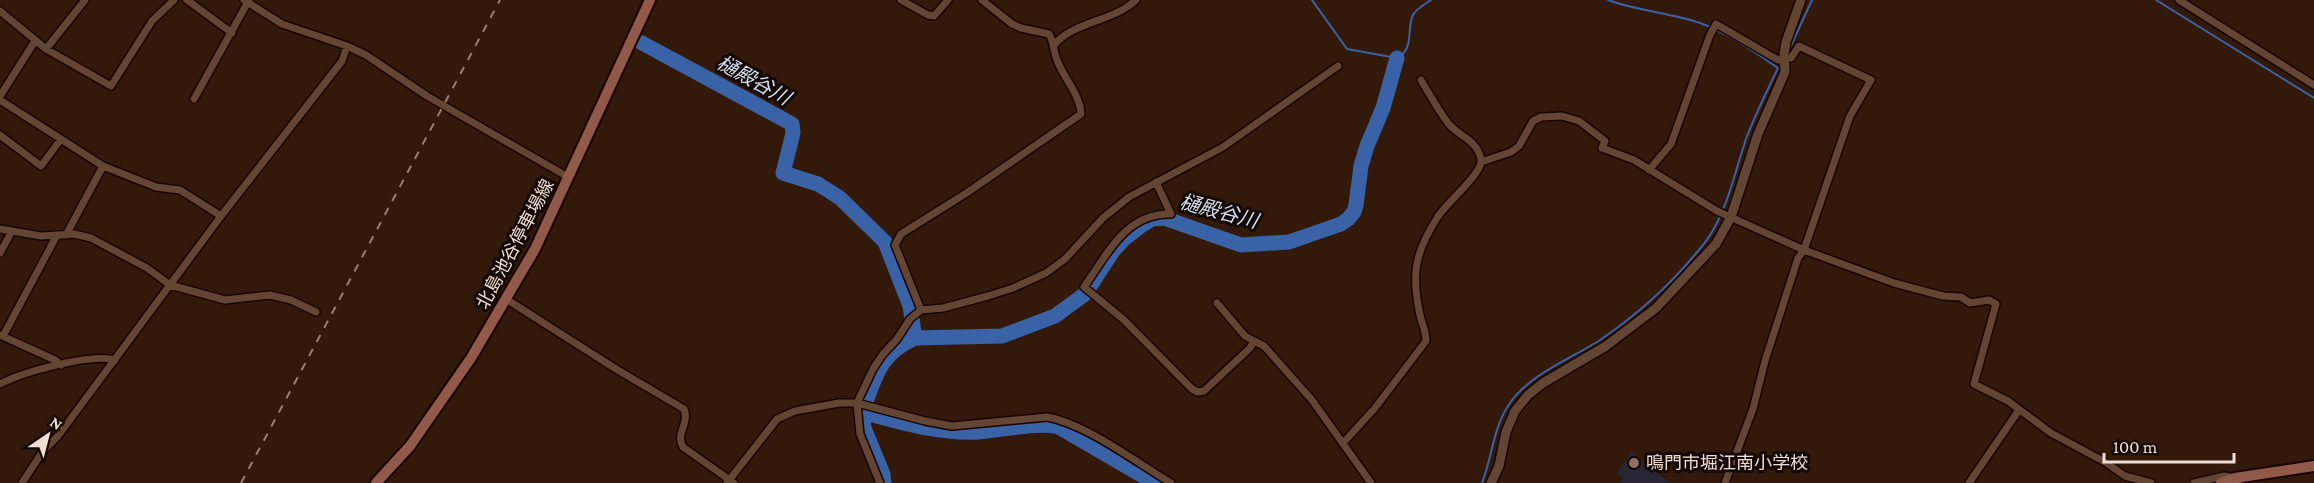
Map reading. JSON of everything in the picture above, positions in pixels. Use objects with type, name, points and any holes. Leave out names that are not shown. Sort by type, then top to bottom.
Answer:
[{"type":"main road","name":"北島池谷停車場線","points":[[376,483],[410,446],[471,358],[535,249],[650,0]]},
{"type":"main road","points":[[2221,483],[2314,466]]},
{"type":"street","points":[[46,49],[85,0]]},
{"type":"street","points":[[0,11],[46,49],[111,86],[152,21],[174,0]]},
{"type":"street","points":[[188,0],[232,33]]},
{"type":"street","points":[[902,0],[934,16],[948,0]]},
{"type":"street","points":[[915,314],[895,245],[896,240],[901,234],[968,192],[1081,114],[1080,105],[1055,57],[1054,45],[1049,34],[1012,24],[982,0]]},
{"type":"street","points":[[1054,45],[1062,35],[1112,16],[1136,0]]},
{"type":"street","points":[[1491,483],[1499,466],[1506,432],[1515,411],[1528,395],[1543,383],[1606,346],[1656,308],[1716,244],[1758,134],[1779,91],[1785,72],[1786,42],[1801,0]]},
{"type":"street","points":[[2179,0],[2314,85]]},
{"type":"street","points":[[194,99],[232,33],[247,1],[282,24],[348,46],[366,55],[427,96],[568,177]]},
{"type":"street","points":[[1649,170],[1671,144],[1716,24],[1785,59]]},
{"type":"street","points":[[0,96],[35,40]]},
{"type":"street","points":[[22,483],[43,451],[58,436],[221,216],[342,60],[348,46]]},
{"type":"street","points":[[1725,483],[1753,409],[1765,361],[1798,258],[1804,250],[1850,116],[1871,80],[1799,46],[1785,59]]},
{"type":"street","points":[[880,483],[860,434],[859,404],[873,369],[915,314],[988,296],[1046,273],[1065,259],[1103,218],[1129,197],[1223,147],[1338,66]]},
{"type":"street","points":[[1344,442],[1376,408],[1426,341],[1426,330],[1420,316],[1415,277],[1416,264],[1437,218],[1449,201],[1473,178],[1481,162],[1476,147],[1450,126],[1421,80]]},
{"type":"street","points":[[0,100],[103,166],[156,187],[180,190],[221,216]]},
{"type":"street","points":[[1481,162],[1511,152],[1519,146],[1533,122],[1541,117],[1562,116],[1579,121],[1605,141],[1602,148],[1634,160],[1718,211],[1804,250],[1894,284],[1943,296],[1961,297],[1970,303],[1989,300],[1996,304],[1974,384],[2007,401],[2051,433],[2125,476],[2151,483]]},
{"type":"street","points":[[0,135],[41,166],[61,139]]},
{"type":"street","points":[[66,235],[103,166]]},
{"type":"street","points":[[1156,182],[1171,214],[1155,213],[1145,217],[1124,232],[1084,287],[1124,320],[1192,389],[1198,392],[1204,391],[1250,348],[1254,341]]},
{"type":"street","points":[[0,229],[41,236],[74,234],[91,238],[109,246],[170,285],[225,300],[270,295],[291,300],[316,312]]},
{"type":"street","points":[[0,253],[12,231]]},
{"type":"street","points":[[57,235],[2,335],[56,360],[61,365]]},
{"type":"street","points":[[506,299],[684,409],[686,421],[680,435],[683,447],[730,482],[777,419],[795,411],[839,403],[859,404],[952,426],[1047,417],[1058,419],[1108,445],[1171,483]]},
{"type":"street","points":[[1217,303],[1245,336],[1264,346],[1312,399],[1371,483]]},
{"type":"street","points":[[0,384],[33,371],[61,365],[104,357],[115,360]]},
{"type":"street","points":[[1969,483],[2019,410]]},
{"type":"street","points":[[2194,483],[2224,476],[2237,480]]},
{"type":"shaded area","name":"鳴門市堀江南小学校","points":[[1631,452],[1670,483],[1619,483],[1623,479],[1617,473]]},
{"type":"waterway","points":[[1312,0],[1347,49],[1397,58],[1406,50],[1413,15],[1431,0]]},
{"type":"waterway","points":[[1482,483],[1499,424],[1516,395],[1550,368],[1600,340],[1640,310],[1676,276],[1708,239],[1722,212],[1757,112],[1778,68],[1710,27],[1608,0]]},
{"type":"waterway","points":[[1789,50],[1812,0]]},
{"type":"waterway","points":[[2156,0],[2314,98]]},
{"type":"waterway","name":"樋殿谷川","points":[[642,43],[792,124],[793,133],[783,173],[818,184],[840,198],[885,242],[910,306],[915,338],[1002,336],[1055,316],[1085,294],[1113,251],[1124,239],[1152,219],[1164,218],[1241,245],[1289,242],[1341,224],[1354,212],[1361,166],[1383,108],[1397,58]]},
{"type":"waterway","name":"樋殿谷川","points":[[915,338],[893,352],[880,368],[862,412],[919,427],[948,431],[978,432],[1027,426],[1057,426],[1155,483]]},
{"type":"waterway","name":"樋殿谷川","points":[[862,412],[864,428],[883,474],[884,483]]},
{"type":"railway","points":[[241,483],[500,0]]},
{"type":"place","name":"鳴門市堀江南小学校","points":[[1634,463]]}]
